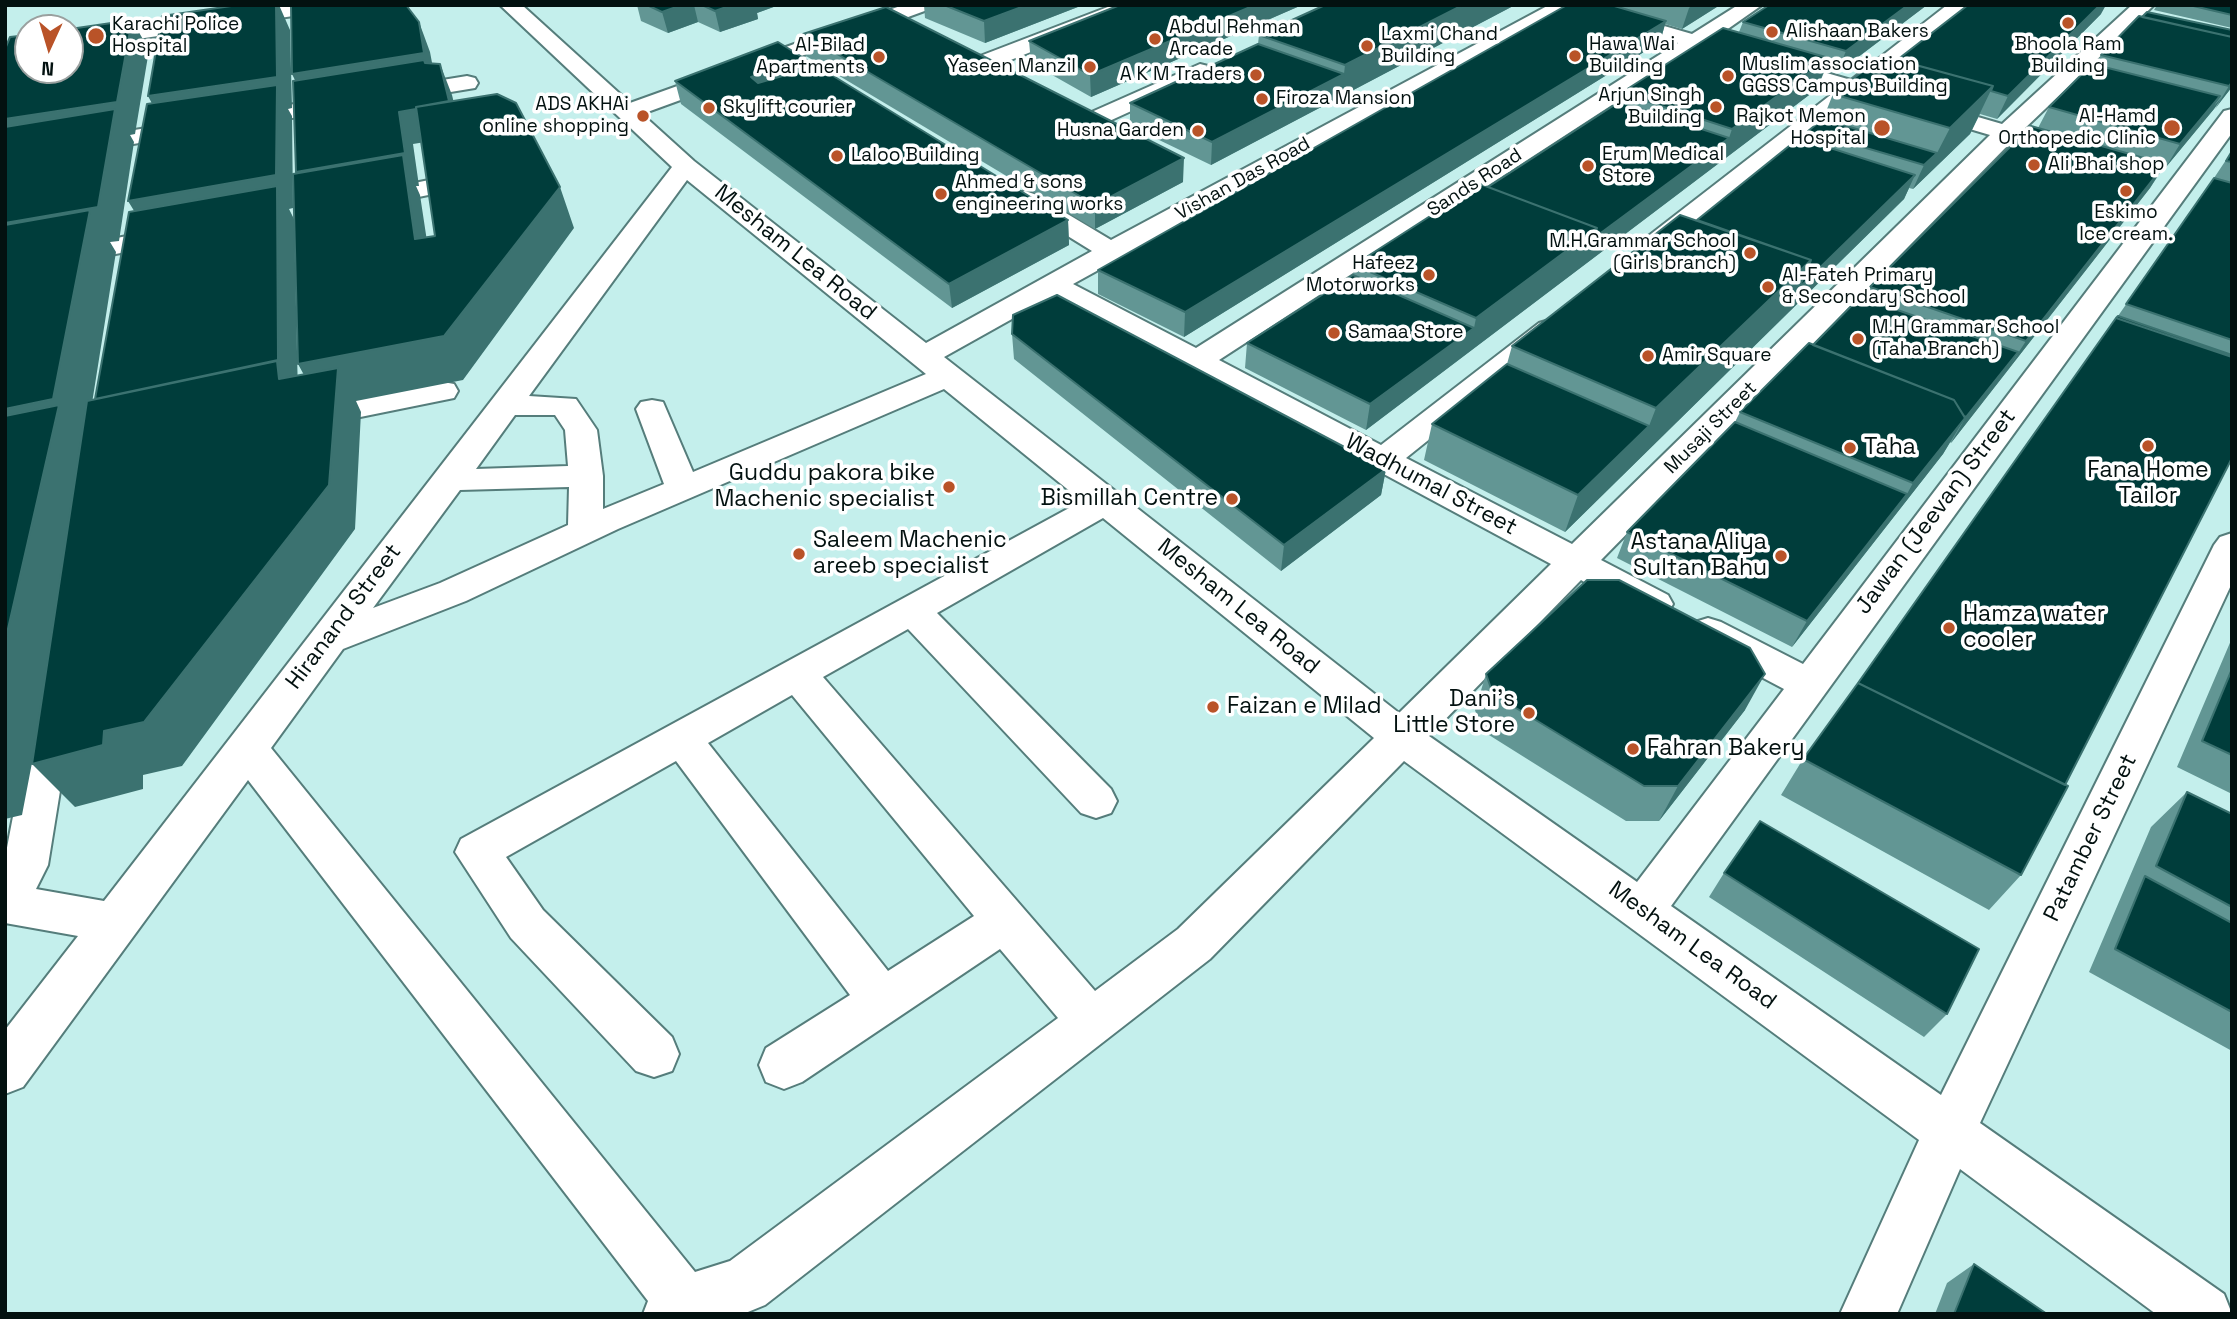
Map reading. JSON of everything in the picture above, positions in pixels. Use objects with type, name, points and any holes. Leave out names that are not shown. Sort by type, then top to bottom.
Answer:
[{"type":"street","points":[[84,43],[169,41],[296,22],[327,5]]},
{"type":"street","name":"Mesham Lea Road","points":[[510,5],[685,166],[1402,738],[2204,1314]]},
{"type":"street","points":[[626,112],[923,5]]},
{"type":"street","points":[[975,66],[1132,5]]},
{"type":"street","name":"Sands Road","points":[[1197,361],[1752,5]]},
{"type":"street","points":[[1624,270],[1960,5]]},
{"type":"street","points":[[1578,8],[2047,144]]},
{"type":"street","name":"Vishan Das Road","points":[[326,641],[453,592],[683,488],[936,366],[1054,285],[1218,192],[1578,8]]},
{"type":"street","points":[[2132,10],[2166,16]]},
{"type":"street","name":"Musaji Street","points":[[683,1310],[745,1285],[1194,944],[2132,10]]},
{"type":"street","points":[[885,19],[907,31]]},
{"type":"street","points":[[789,53],[813,67]]},
{"type":"street","points":[[952,54],[999,79]]},
{"type":"street","points":[[1086,123],[1222,61]]},
{"type":"street","points":[[5,158],[467,83]]},
{"type":"street","points":[[1061,111],[1110,136]]},
{"type":"street","name":"Jawan (Jeevan) Street","points":[[1642,910],[2232,116]]},
{"type":"street","name":"Hiranand Street","points":[[5,1070],[685,166]]},
{"type":"street","points":[[1194,179],[1218,192]]},
{"type":"street","points":[[1009,188],[1113,253]]},
{"type":"street","points":[[341,205],[430,189]]},
{"type":"street","points":[[5,267],[199,231]]},
{"type":"street","name":"Wadhumal Street","points":[[1054,285],[1808,685]]},
{"type":"street","points":[[1382,460],[1569,313]]},
{"type":"street","points":[[300,395],[311,417],[443,391]]},
{"type":"street","points":[[506,405],[565,406],[581,430],[586,476],[585,531]]},
{"type":"street","points":[[652,409],[683,488]]},
{"type":"street","points":[[448,480],[586,476]]},
{"type":"street","points":[[654,1054],[527,924],[477,852],[1106,502]]},
{"type":"street","name":"Patamber Street","points":[[1868,1314],[1950,1131],[2232,545]]},
{"type":"street","points":[[912,610],[1096,802]]},
{"type":"street","points":[[798,675],[1091,1022]]},
{"type":"street","points":[[57,687],[26,865],[5,903],[113,923]]},
{"type":"street","points":[[682,739],[883,1000]]},
{"type":"street","points":[[246,747],[683,1310]]},
{"type":"street","points":[[783,1065],[1006,920]]},
{"type":"building","points":[[238,5],[276,5],[277,77],[148,96],[162,16]]},
{"type":"building","points":[[291,5],[406,5],[419,22],[424,53],[292,74]]},
{"type":"building","points":[[647,5],[682,5],[662,12]]},
{"type":"building","points":[[702,5],[732,5],[715,11]]},
{"type":"building","points":[[944,5],[1027,5],[984,21]]},
{"type":"building","points":[[1120,5],[1255,5],[1090,75],[1029,41]]},
{"type":"building","points":[[1325,5],[1463,5],[1345,65],[1259,35]]},
{"type":"building","points":[[1567,5],[1611,5],[1666,21],[1185,312],[1098,270]]},
{"type":"building","points":[[1769,5],[1908,5],[1846,51],[1743,22]]},
{"type":"building","points":[[1968,5],[2100,5],[2008,96],[1991,91],[1993,86],[1897,60]]},
{"type":"building","points":[[2189,5],[2232,5],[2232,15]]},
{"type":"building","points":[[886,7],[1184,158],[1095,205],[803,34]]},
{"type":"building","points":[[2147,12],[2232,30],[2232,37],[2142,17]]},
{"type":"building","points":[[2139,16],[2232,37],[2232,82],[2229,86],[2101,55]]},
{"type":"building","points":[[132,20],[117,102],[5,119],[5,49],[10,37],[14,37],[14,84],[84,84],[84,27]]},
{"type":"building","points":[[1723,28],[1829,58],[1732,129],[1621,93]]},
{"type":"building","points":[[778,42],[807,60],[751,77],[758,83],[817,66],[1068,220],[949,284],[675,81]]},
{"type":"building","points":[[1258,44],[1344,74],[1212,142],[1130,103]]},
{"type":"building","points":[[1883,56],[1993,86],[1950,128],[1833,94]]},
{"type":"building","points":[[424,60],[425,63],[440,64],[449,101],[399,112],[405,153],[296,172],[293,81]]},
{"type":"building","points":[[2092,64],[2220,96],[2180,144],[2049,107]]},
{"type":"building","points":[[277,85],[276,175],[128,201],[147,104]]},
{"type":"building","points":[[497,94],[516,103],[560,187],[444,336],[298,364],[293,174],[403,155],[415,239],[435,236],[416,107]]},
{"type":"building","points":[[1619,102],[1729,138],[1594,238],[1597,228],[1488,187]]},
{"type":"building","points":[[115,109],[98,207],[5,223],[5,127]]},
{"type":"building","points":[[1823,119],[1937,153],[1924,165],[1808,131]]},
{"type":"building","points":[[2031,126],[2165,164],[2026,341],[1870,287]]},
{"type":"building","points":[[1799,138],[1915,175],[1799,288],[1811,260],[1697,220]]},
{"type":"building","points":[[2232,151],[2232,162],[2226,161]]},
{"type":"building","points":[[2214,178],[2232,183],[2232,340],[2126,304]]},
{"type":"building","points":[[1480,184],[1597,228],[1476,318],[1354,265]]},
{"type":"building","points":[[277,186],[278,360],[95,399],[129,212]]},
{"type":"building","points":[[90,210],[53,399],[5,409],[5,225]]},
{"type":"building","points":[[1680,215],[1811,260],[1656,408],[1512,346]]},
{"type":"building","points":[[1353,275],[1474,328],[1370,404],[1247,343]]},
{"type":"building","points":[[1057,295],[1386,469],[1284,545],[1012,334],[1013,315]]},
{"type":"building","points":[[1860,297],[2018,352],[1966,417],[1954,400],[1813,345]]},
{"type":"building","points":[[2118,316],[2232,355],[2232,357],[2116,318]]},
{"type":"building","points":[[2116,318],[2232,357],[2232,458],[2065,785],[1858,683]]},
{"type":"building","points":[[1809,343],[1954,400],[1965,418],[1913,483],[1740,412]]},
{"type":"building","points":[[277,361],[279,379],[338,368],[329,485],[144,722],[104,731],[103,745],[32,764],[87,401]]},
{"type":"building","points":[[1507,364],[1649,426],[1578,495],[1432,424]]},
{"type":"building","points":[[59,405],[5,642],[5,416]]},
{"type":"building","points":[[1735,422],[1907,494],[1807,621],[1627,532]]},
{"type":"building","points":[[1587,580],[1619,580],[1750,648],[1765,674],[1678,786],[1644,786],[1493,694],[1486,674]]},
{"type":"building","points":[[2232,669],[2232,755],[2202,741]]},
{"type":"building","points":[[1858,683],[2068,786],[2021,875],[1803,759]]},
{"type":"building","points":[[2187,792],[2232,814],[2232,907],[2156,866]]},
{"type":"building","points":[[1760,821],[1979,949],[1947,1014],[1724,873]]},
{"type":"building","points":[[2145,876],[2232,923],[2232,1012],[2115,949]]},
{"type":"building","points":[[1974,1264],[2047,1314],[1954,1314]]},
{"type":"place","name":"Bhoola Ram Building","points":[[2068,23]]},
{"type":"place","name":"Alishaan Bakers","points":[[1772,32]]},
{"type":"place","name":"Karachi Police Hospital","points":[[96,36]]},
{"type":"place","name":"Abdul Rehman Arcade","points":[[1155,39]]},
{"type":"place","name":"Laxmi Chand Building","points":[[1367,46]]},
{"type":"place","name":"Hawa Wai Building","points":[[1575,56]]},
{"type":"place","name":"Al-Bilad Apartments","points":[[879,57]]},
{"type":"place","name":"Yaseen Manzil","points":[[1090,67]]},
{"type":"place","name":"A K M Traders","points":[[1256,75]]},
{"type":"place","name":"Muslim association GGSS Campus Building","points":[[1728,76]]},
{"type":"place","name":"Firoza Mansion","points":[[1262,99]]},
{"type":"place","name":"Arjun Singh Building","points":[[1716,107]]},
{"type":"place","name":"Skylift courier","points":[[709,108]]},
{"type":"place","name":"ADS AKHAi online shopping","points":[[643,116]]},
{"type":"place","name":"Rajkot Memon Hospital","points":[[1882,128]]},
{"type":"place","name":"Al-Hamd Orthopedic Clinic","points":[[2172,128]]},
{"type":"place","name":"Husna Garden","points":[[1198,131]]},
{"type":"place","name":"Laloo Building","points":[[837,156]]},
{"type":"place","name":"Ali Bhai shop","points":[[2034,165]]},
{"type":"place","name":"Erum Medical Store","points":[[1588,166]]},
{"type":"place","name":"Eskimo Ice cream.","points":[[2126,191]]},
{"type":"place","name":"Ahmed & sons engineering works","points":[[941,194]]},
{"type":"place","name":"M.H.Grammar School (Girls branch)","points":[[1750,253]]},
{"type":"place","name":"Hafeez Motorworks","points":[[1429,275]]},
{"type":"place","name":"Al-Fateh Primary & Secondary School","points":[[1768,287]]},
{"type":"place","name":"Samaa Store","points":[[1334,333]]},
{"type":"place","name":"M.H Grammar School (Taha Branch)","points":[[1858,339]]},
{"type":"place","name":"Amir Square","points":[[1648,356]]},
{"type":"place","name":"Fana Home Tailor","points":[[2148,446]]},
{"type":"place","name":"Taha","points":[[1850,448]]},
{"type":"place","name":"Guddu pakora bike Machenic specialist","points":[[949,487]]},
{"type":"place","name":"Bismillah Centre","points":[[1232,499]]},
{"type":"place","name":"Saleem Machenic areeb specialist","points":[[799,554]]},
{"type":"place","name":"Astana Aliya Sultan Bahu","points":[[1781,556]]},
{"type":"place","name":"Hamza water cooler","points":[[1949,628]]},
{"type":"place","name":"Faizan e Milad","points":[[1213,707]]},
{"type":"place","name":"Dani's Little Store","points":[[1529,713]]},
{"type":"place","name":"Fahran Bakery","points":[[1633,749]]}]
